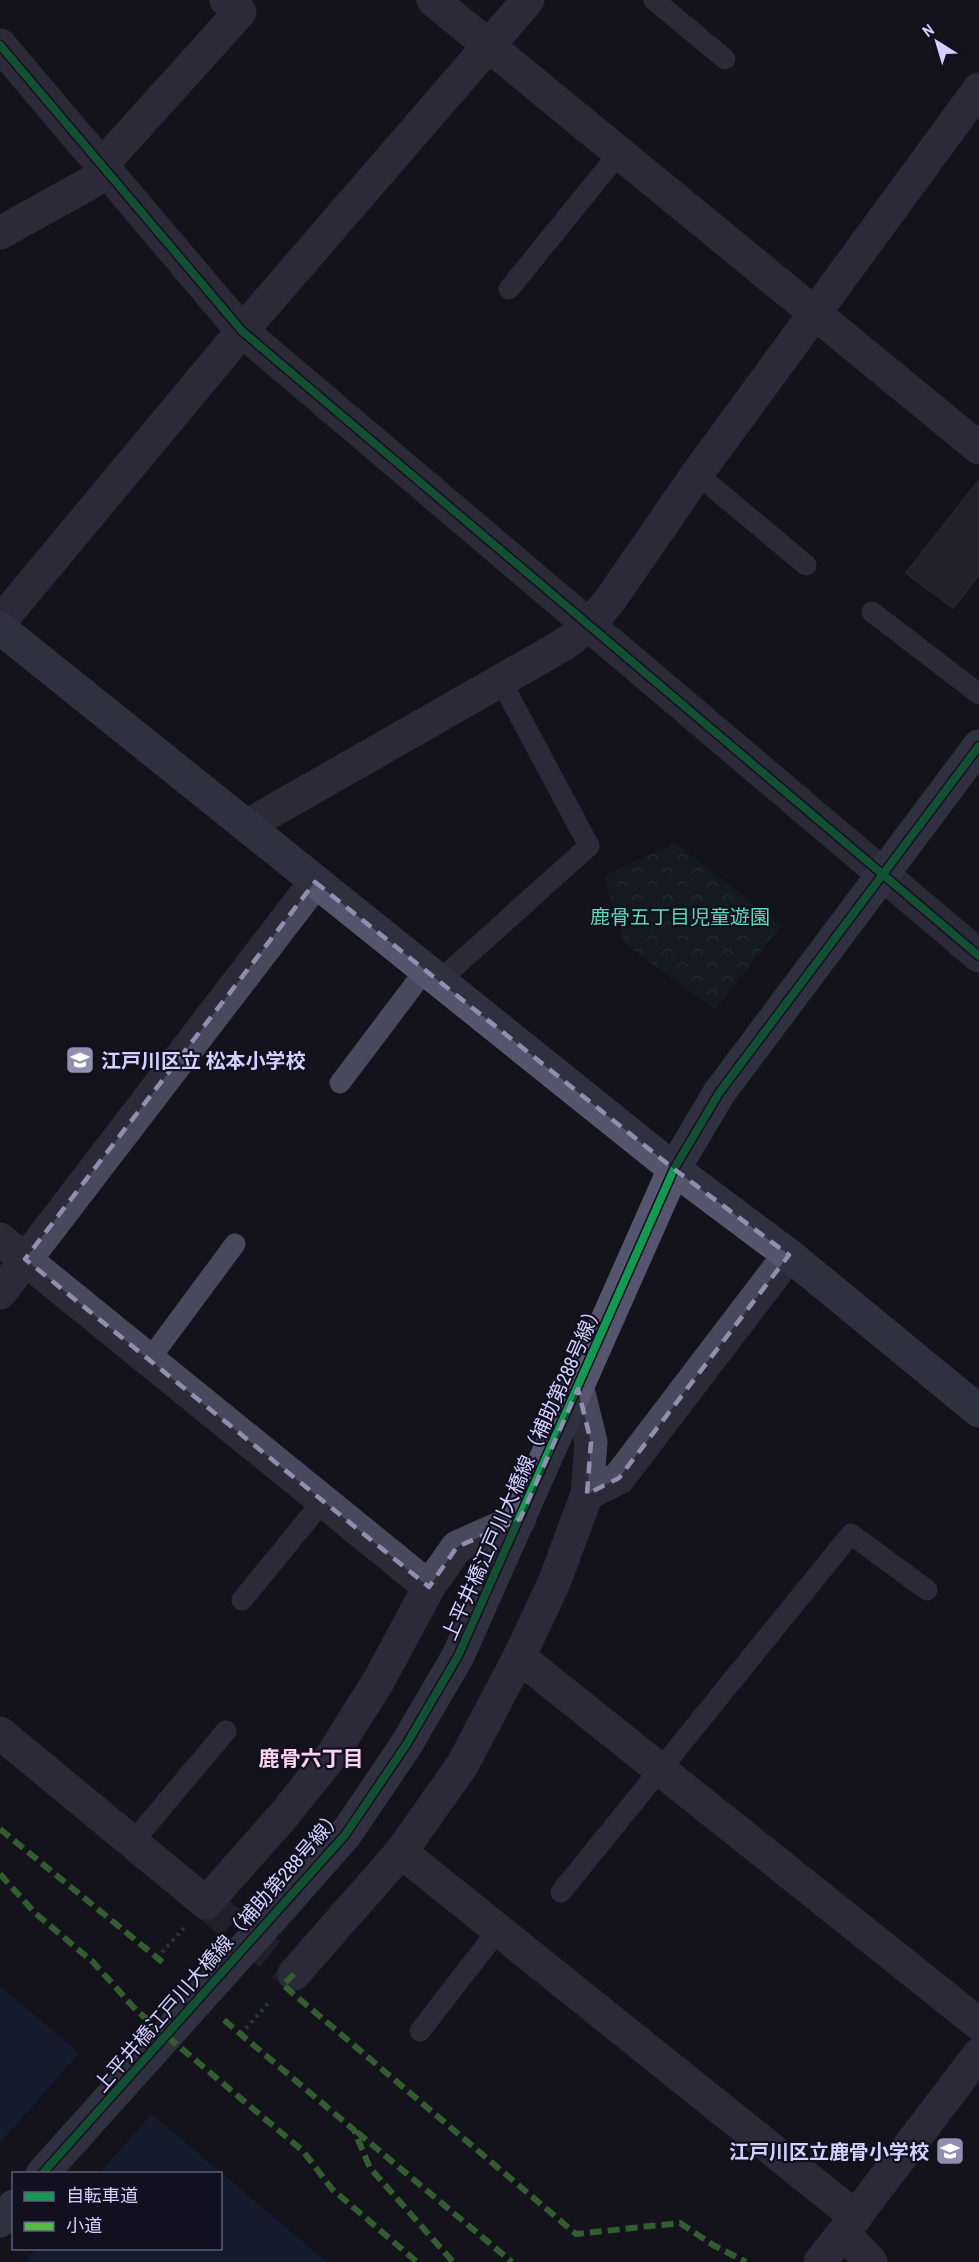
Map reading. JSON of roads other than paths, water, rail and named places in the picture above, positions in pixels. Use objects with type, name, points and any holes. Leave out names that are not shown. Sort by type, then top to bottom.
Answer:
[{"type":"street","points":[[0,233],[105,169],[240,12],[226,0]]},
{"type":"street","points":[[433,0],[491,45],[979,448]]},
{"type":"street","points":[[0,622],[242,331],[528,0]]},
{"type":"street","points":[[0,45],[242,331],[979,956]]},
{"type":"street","points":[[248,825],[563,645],[588,626],[610,600],[697,474],[979,89]]},
{"type":"street","points":[[0,628],[675,1169],[789,1255],[979,1411]]},
{"type":"street","name":"上平井橋江戸川大橋線（補助第288号線）","points":[[44,2172],[345,1835],[406,1745],[458,1656],[675,1169],[719,1093],[979,746]]},
{"type":"street","points":[[0,1293],[315,882]]},
{"type":"street","points":[[0,1239],[429,1587]]},
{"type":"street","points":[[588,1494],[619,1478],[789,1255]]},
{"type":"street","points":[[285,1984],[401,1852],[463,1764],[519,1657],[554,1583],[588,1494],[591,1442],[578,1389]]},
{"type":"street","points":[[0,1733],[206,1903],[283,1816],[332,1755],[379,1680],[429,1587],[457,1547],[520,1519]]},
{"type":"street","points":[[519,1657],[979,2024]]},
{"type":"street","points":[[401,1852],[499,1929],[849,2225],[871,2262]]},
{"type":"street","points":[[820,2262],[979,2054]]},
{"type":"street","points":[[0,2221],[12,2208]]},
{"type":"lane","points":[[654,0],[724,59]]},
{"type":"lane","points":[[509,289],[620,152]]},
{"type":"lane","points":[[697,474],[807,564]]},
{"type":"lane","points":[[872,612],[979,694]]},
{"type":"lane","points":[[340,1083],[433,975],[589,846],[501,681]]},
{"type":"lane","points":[[149,1360],[235,1244]]},
{"type":"lane","points":[[242,1600],[323,1501]]},
{"type":"lane","points":[[561,1892],[851,1534],[927,1590]]},
{"type":"lane","points":[[132,1843],[226,1731]]},
{"type":"lane","points":[[420,2031],[499,1929]]},
{"type":"water","points":[[0,1986],[220,2172],[12,2172],[12,2250],[222,2250],[222,2173],[327,2262],[0,2262]]},
{"type":"tunnel","points":[[206,1903],[294,1974]]},
{"type":"place","name":"江戸川区立 松本小学校","points":[[80,1060]]},
{"type":"place","name":"江戸川区立鹿骨小学校","points":[[950,2151]]},
{"type":"district","name":"鹿骨六丁目","points":[[311,1758]]},
{"type":"park label","name":"鹿骨五丁目児童遊園","points":[[680,916]]}]
